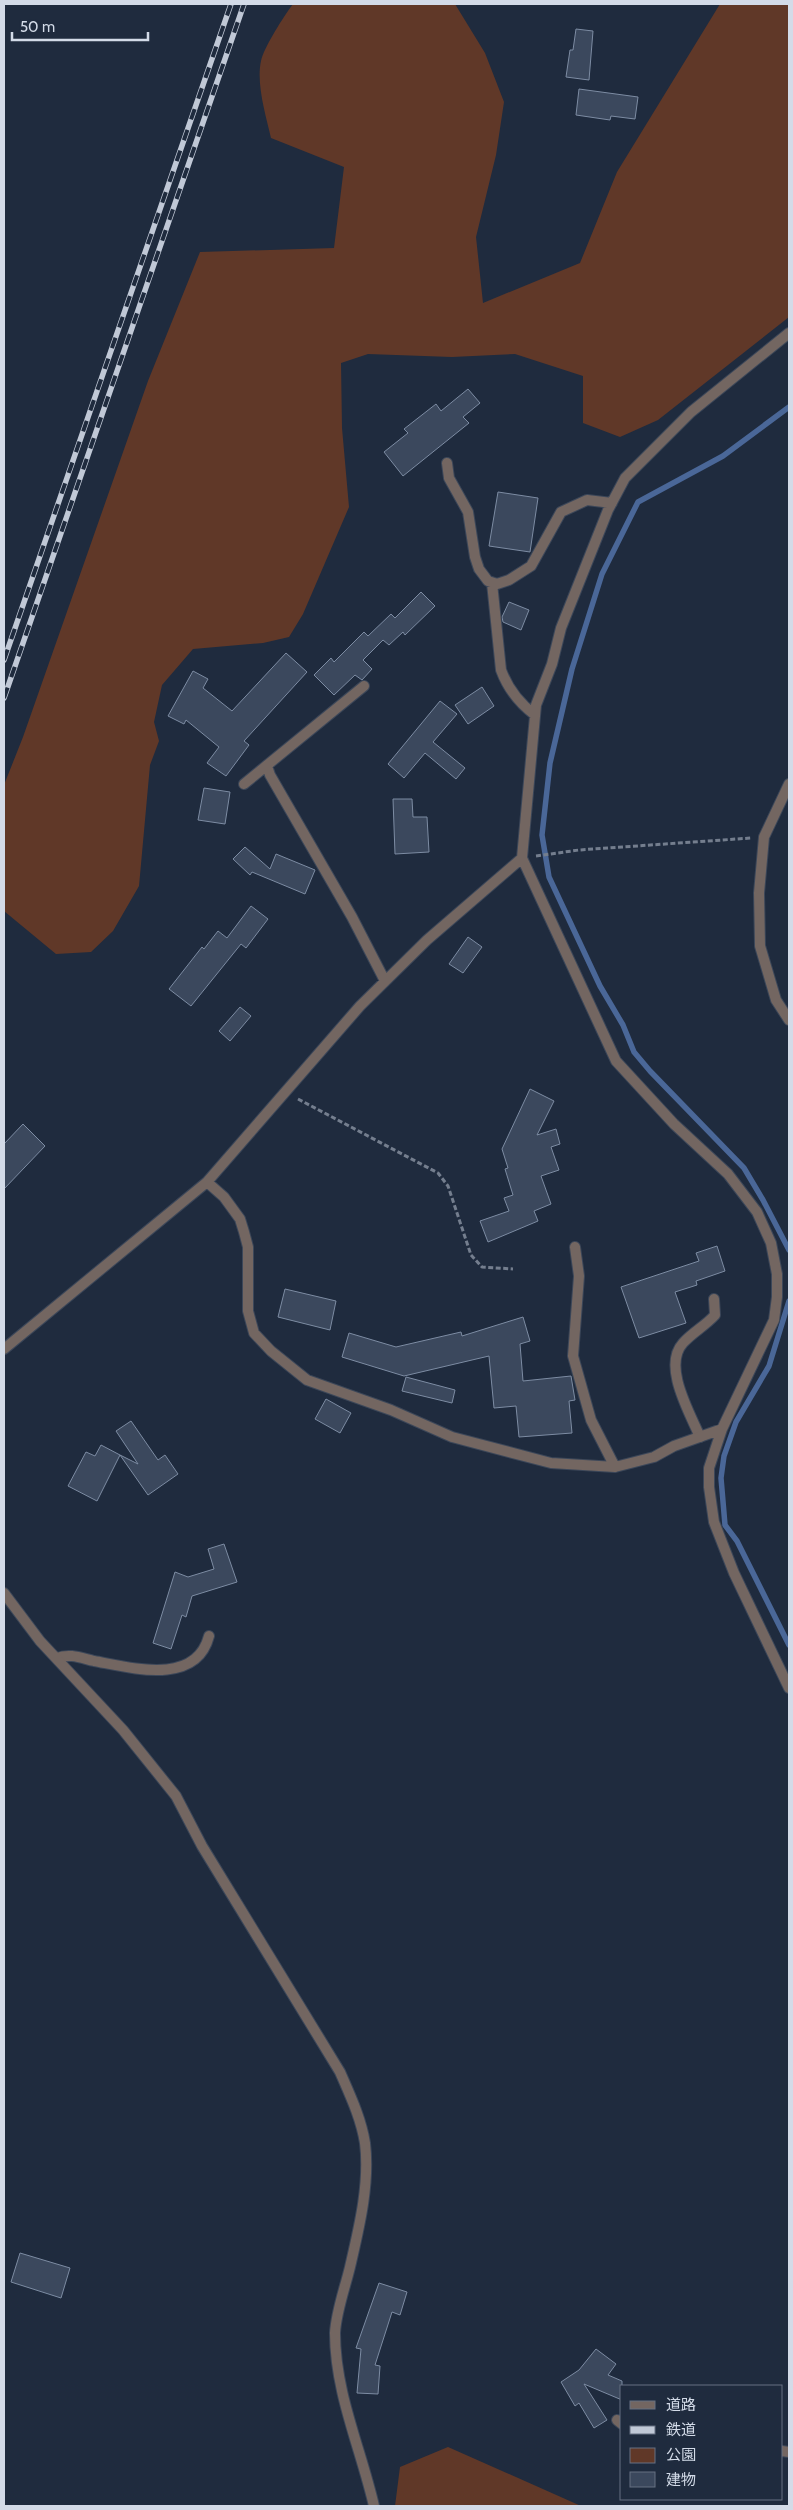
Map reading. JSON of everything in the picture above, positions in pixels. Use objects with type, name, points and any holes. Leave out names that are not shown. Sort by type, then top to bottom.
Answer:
[{"type":"street","points":[[789,333],[691,412],[625,478],[612,503],[561,628],[552,664],[536,705],[522,858],[616,1061],[674,1124],[728,1174],[757,1212],[771,1243],[777,1274],[778,1298],[774,1320],[722,1430],[709,1468],[710,1504],[714,1522],[734,1572],[789,1688]]},
{"type":"street","points":[[447,463],[449,478],[468,512],[475,557],[479,569],[488,581],[492,583],[497,584],[509,580],[531,566],[561,512],[587,500],[612,503]]},
{"type":"street","points":[[492,583],[501,670],[506,682],[522,704],[535,715]]},
{"type":"street","points":[[244,784],[364,686]]},
{"type":"street","points":[[267,766],[270,775],[352,917],[385,981]]},
{"type":"street","points":[[789,784],[764,837],[759,893],[760,946],[776,1000],[789,1020]]},
{"type":"street","points":[[4,1349],[207,1182],[360,1006],[427,940],[522,858]]},
{"type":"street","points":[[207,1182],[224,1197],[240,1219],[248,1247],[248,1311],[254,1333],[271,1351],[307,1380],[391,1410],[452,1437],[551,1463],[614,1467],[654,1457],[674,1446],[722,1430]]},
{"type":"street","points":[[575,1247],[579,1276],[573,1356],[591,1420],[614,1467]]},
{"type":"street","points":[[700,1436],[680,1390],[675,1359],[681,1344],[715,1315],[714,1299]]},
{"type":"street","points":[[4,1593],[57,1658],[123,1730],[176,1796],[202,1846],[340,2072],[355,2107],[365,2144],[365,2186],[356,2241],[335,2330],[344,2403],[374,2506]]},
{"type":"street","points":[[57,1658],[70,1655],[142,1669],[175,1669],[195,1662],[206,1646],[209,1636]]},
{"type":"path","points":[[522,858],[579,850],[764,837]]},
{"type":"path","points":[[284,1092],[438,1173],[448,1186],[471,1256],[482,1267],[513,1269]]},
{"type":"green space","points":[[293,4],[455,4],[485,53],[504,102],[496,155],[476,237],[483,303],[580,263],[617,172],[720,4],[789,4],[789,317],[658,420],[620,437],[583,423],[583,376],[515,354],[452,357],[368,354],[341,363],[342,428],[349,507],[303,614],[289,637],[263,643],[193,649],[162,685],[154,722],[159,741],[150,765],[139,886],[113,931],[91,952],[56,954],[4,911],[4,785],[23,737],[148,381],[200,252],[334,248],[344,167],[271,138],[262,100],[261,61],[266,48]]},
{"type":"green space","points":[[448,2447],[581,2506],[395,2506],[400,2467]]},
{"type":"building","points":[[576,29],[593,31],[589,80],[566,77],[570,50],[573,50]]},
{"type":"building","points":[[579,89],[638,97],[635,119],[611,116],[610,120],[576,115]]},
{"type":"building","points":[[468,389],[480,403],[463,417],[469,423],[403,476],[384,452],[408,433],[404,429],[436,404],[441,411]]},
{"type":"building","points":[[498,492],[538,498],[530,552],[489,546]]},
{"type":"building","points":[[421,592],[435,606],[405,635],[403,632],[389,645],[383,640],[363,660],[372,669],[362,680],[355,675],[334,695],[314,675],[331,658],[334,662],[364,632],[368,636],[391,614],[395,618]]},
{"type":"building","points":[[509,602],[529,610],[521,630],[503,622],[502,617]]},
{"type":"building","points":[[286,653],[307,672],[244,741],[249,745],[226,776],[207,763],[219,747],[186,720],[184,724],[168,716],[193,671],[208,679],[203,688],[232,711]]},
{"type":"building","points":[[482,687],[494,706],[468,724],[455,705]]},
{"type":"building","points":[[440,701],[457,714],[433,742],[465,768],[456,779],[425,753],[404,778],[388,764]]},
{"type":"building","points":[[204,788],[230,792],[225,824],[198,820]]},
{"type":"building","points":[[393,799],[412,799],[413,817],[427,817],[429,852],[395,854]]},
{"type":"building","points":[[245,847],[270,869],[276,854],[315,870],[305,894],[252,872],[250,875],[233,859]]},
{"type":"building","points":[[251,906],[268,919],[246,948],[241,944],[191,1006],[169,989],[202,947],[204,949],[218,931],[227,938]]},
{"type":"building","points":[[468,937],[482,947],[463,973],[449,964]]},
{"type":"building","points":[[240,1007],[251,1016],[230,1041],[219,1031]]},
{"type":"building","points":[[530,1089],[554,1101],[537,1135],[556,1129],[560,1144],[551,1147],[559,1170],[541,1176],[551,1204],[534,1211],[538,1221],[488,1242],[480,1221],[509,1211],[504,1198],[513,1195],[505,1169],[508,1168],[502,1149]]},
{"type":"building","points":[[23,1124],[45,1146],[4,1189],[4,1144]]},
{"type":"building","points":[[717,1246],[725,1271],[696,1281],[697,1285],[675,1292],[686,1323],[639,1338],[621,1287],[699,1261],[696,1253]]},
{"type":"building","points":[[285,1289],[336,1301],[330,1330],[278,1317]]},
{"type":"building","points":[[523,1317],[530,1341],[520,1344],[523,1381],[571,1376],[575,1400],[569,1401],[572,1433],[519,1437],[516,1406],[494,1408],[489,1356],[404,1376],[342,1357],[349,1333],[396,1347],[461,1332],[462,1336]]},
{"type":"building","points":[[406,1377],[455,1390],[452,1403],[402,1391]]},
{"type":"building","points":[[326,1399],[351,1413],[340,1433],[315,1419]]},
{"type":"building","points":[[131,1421],[158,1460],[165,1455],[178,1474],[148,1495],[120,1455],[138,1464],[116,1431]]},
{"type":"building","points":[[101,1445],[120,1455],[97,1501],[68,1486],[86,1452],[95,1456]]},
{"type":"building","points":[[224,1544],[237,1582],[192,1596],[186,1617],[182,1615],[171,1649],[153,1643],[175,1572],[188,1577],[214,1569],[208,1549]]},
{"type":"building","points":[[20,2253],[70,2268],[61,2298],[11,2282]]},
{"type":"building","points":[[379,2283],[407,2292],[400,2315],[392,2312],[375,2365],[380,2366],[378,2394],[357,2393],[361,2349],[356,2348]]},
{"type":"building","points":[[596,2349],[616,2364],[608,2375],[622,2381],[622,2385],[620,2385],[620,2399],[584,2384],[607,2420],[594,2428],[579,2403],[575,2406],[561,2382],[579,2370]]},
{"type":"waterway","points":[[789,407],[723,456],[638,502],[602,574],[572,669],[550,763],[542,835],[549,877],[600,986],[623,1025],[634,1052],[744,1168],[789,1250]]},
{"type":"waterway","points":[[789,1301],[769,1366],[736,1422],[724,1456],[721,1478],[725,1525],[737,1541],[789,1645]]},
{"type":"railway","points":[[4,660],[231,4]]},
{"type":"railway","points":[[4,698],[244,4]]}]
